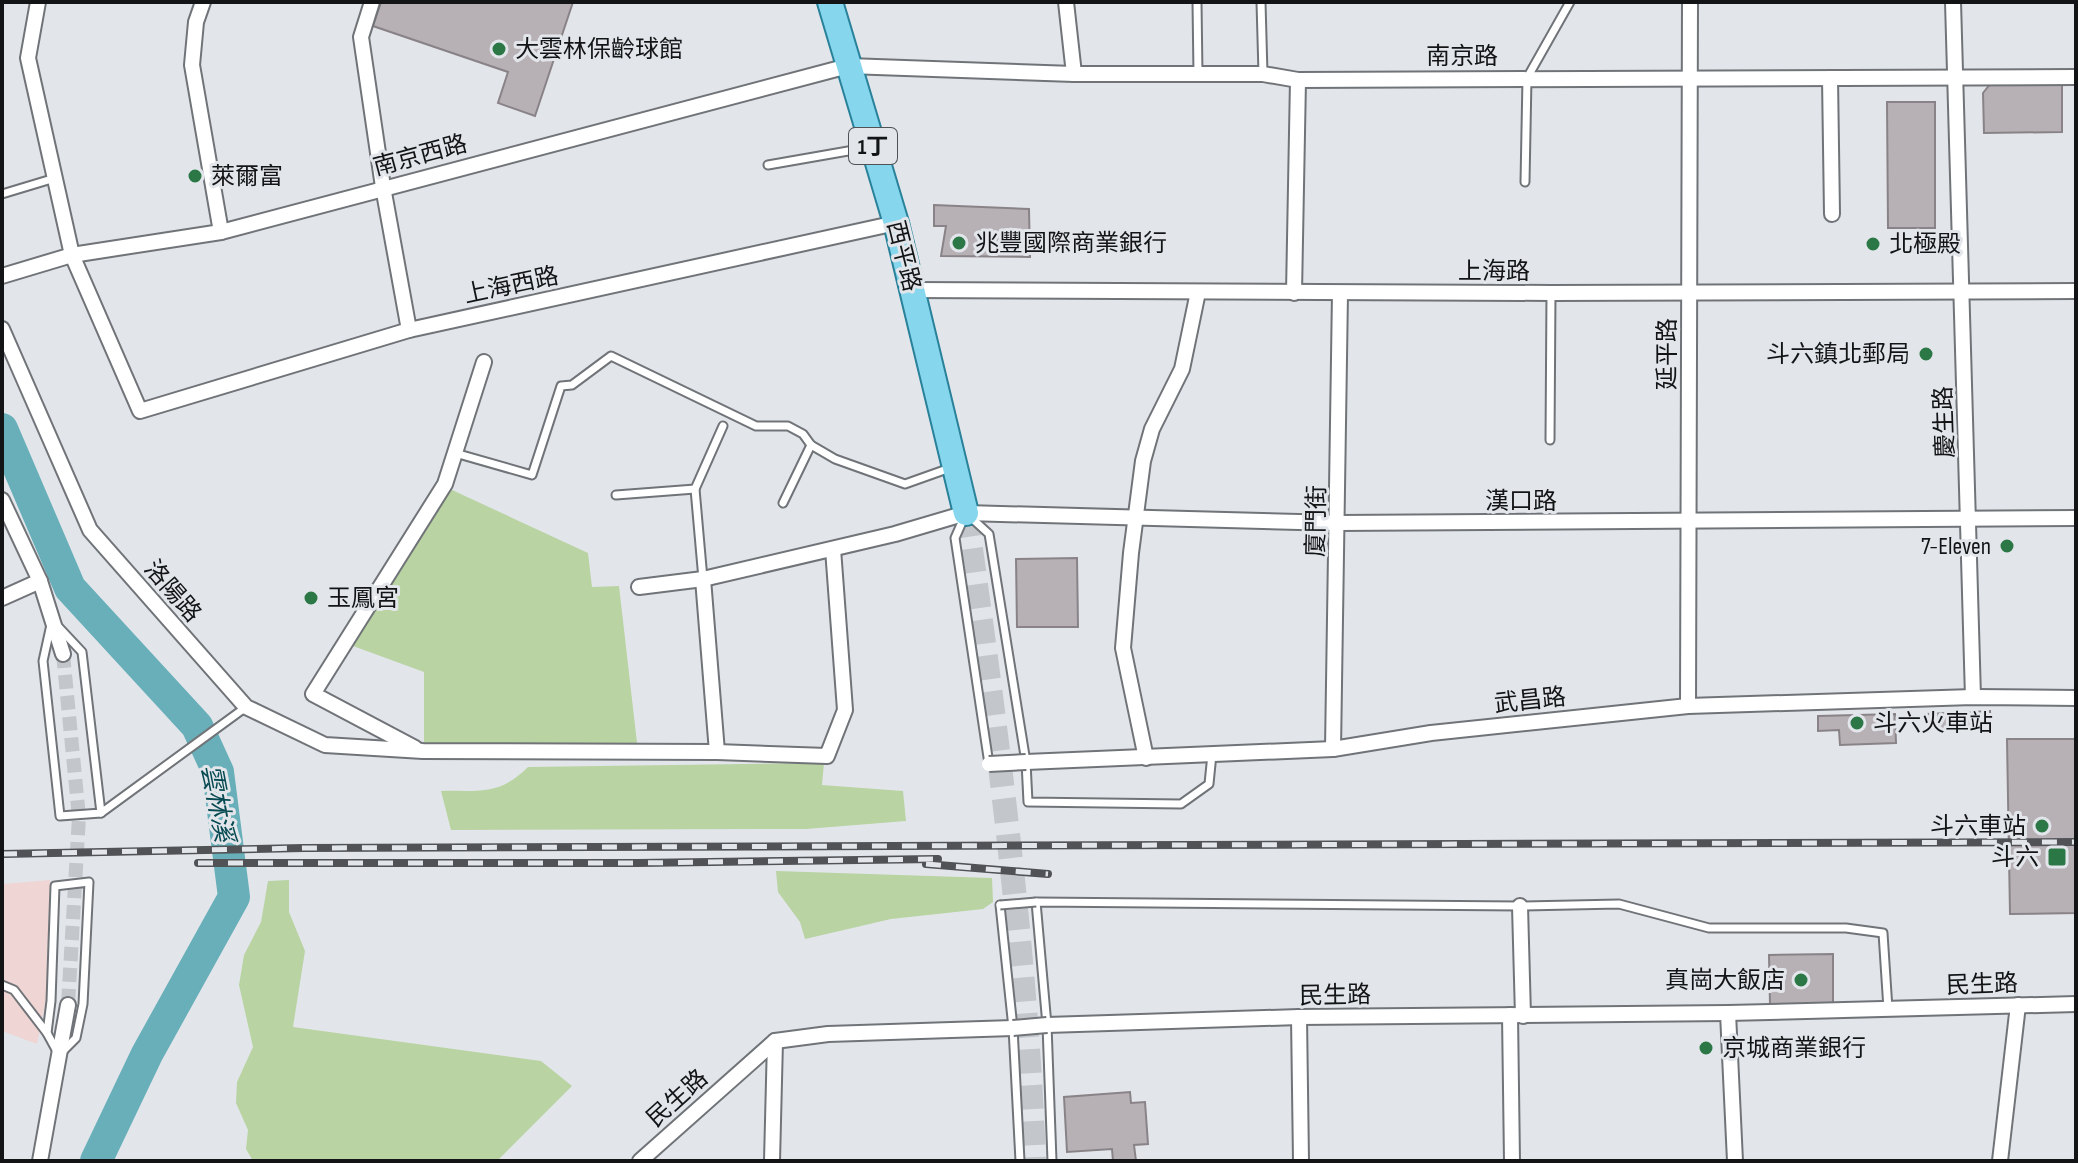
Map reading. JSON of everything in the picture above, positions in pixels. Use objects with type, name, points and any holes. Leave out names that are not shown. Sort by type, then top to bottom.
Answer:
[{"type":"main road","name":"西平路","points":[[830,2],[896,223],[966,513]]},
{"type":"street","points":[[38,2],[28,58],[72,255]]},
{"type":"street","points":[[203,2],[196,22],[192,65],[221,232]]},
{"type":"street","points":[[372,2],[361,37],[383,187],[409,330]]},
{"type":"street","points":[[1066,2],[1074,74]]},
{"type":"street","name":"延平路","points":[[1688,706],[1690,2]]},
{"type":"street","name":"慶生路","points":[[1953,2],[1973,697]]},
{"type":"street","name":"南京西路","points":[[2,276],[72,255],[221,232],[848,66]]},
{"type":"street","name":"南京路","points":[[848,66],[1074,74],[1263,74],[1298,80],[2076,77]]},
{"type":"street","points":[[1830,78],[1832,214]]},
{"type":"street","points":[[1294,293],[1298,80]]},
{"type":"street","name":"上海西路","points":[[72,255],[140,411],[409,330],[896,223]]},
{"type":"street","name":"上海路","points":[[912,290],[1294,293],[2076,291]]},
{"type":"street","points":[[1146,758],[1123,648],[1136,518],[1143,461],[1152,429],[1182,369],[1198,292]]},
{"type":"street","name":"廈門街","points":[[1333,749],[1340,293]]},
{"type":"street","name":"洛陽路","points":[[2,329],[90,530],[246,707],[325,745],[423,751],[717,752],[827,756],[845,710],[833,549]]},
{"type":"street","name":"洛陽路","points":[[423,751],[313,694],[445,484],[484,362]]},
{"type":"street","points":[[2,500],[40,581],[63,654]]},
{"type":"street","points":[[639,587],[703,579],[833,549],[966,513]]},
{"type":"street","name":"漢口路","points":[[966,513],[1338,523],[2076,518]]},
{"type":"street","points":[[703,579],[717,752]]},
{"type":"street","points":[[2,598],[40,581]]},
{"type":"street","name":"武昌路","points":[[989,764],[1333,749],[1431,733],[1688,706],[1973,697],[2076,698]]},
{"type":"street","points":[[1512,1161],[1520,906]]},
{"type":"street","name":"民生路","points":[[640,1161],[775,1041],[828,1034],[1299,1017],[1728,1013],[2076,1004]]},
{"type":"street","points":[[40,1161],[68,1005]]},
{"type":"street","points":[[2000,1161],[2018,1005]]},
{"type":"street","points":[[1728,1013],[1735,1161]]},
{"type":"street","points":[[1299,1017],[1301,1161]]},
{"type":"street","points":[[772,1161],[775,1041]]},
{"type":"lane","points":[[1197,2],[1198,74]]},
{"type":"lane","points":[[1261,2],[1263,74]]},
{"type":"lane","points":[[1525,182],[1527,78],[1570,2]]},
{"type":"lane","points":[[768,165],[873,147]]},
{"type":"lane","points":[[2,194],[55,178]]},
{"type":"lane","points":[[1550,440],[1551,293]]},
{"type":"lane","points":[[455,453],[532,475],[561,386],[572,385],[611,356],[756,426],[788,426],[835,459],[905,484],[955,466]]},
{"type":"lane","points":[[703,579],[695,489],[723,426]]},
{"type":"lane","points":[[783,503],[811,445]]},
{"type":"lane","points":[[616,495],[695,489]]},
{"type":"lane","name":"西平路","points":[[989,764],[955,538],[966,513],[989,534],[1026,762],[1028,802],[1181,804],[1209,784],[1212,754]]},
{"type":"lane","points":[[52,620],[82,652],[101,813]]},
{"type":"lane","points":[[52,620],[43,661],[60,816],[101,813],[246,707]]},
{"type":"lane","points":[[2,985],[14,990],[47,1033],[59,1055],[76,1038],[83,1004],[89,882],[55,886],[47,1033]]},
{"type":"lane","points":[[1036,902],[1047,1025],[1052,1161]]},
{"type":"lane","points":[[1020,1161],[1013,1028],[1000,905],[1036,902],[1619,904],[1709,928],[1846,928],[1883,933],[1888,1010]]},
{"type":"shaded area","points":[[50,880],[46,1000],[37,1044],[2,1031],[2,884]]},
{"type":"green space","points":[[450,489],[588,553],[592,587],[619,586],[637,743],[424,743],[424,672],[353,646]]},
{"type":"green space","points":[[824,763],[822,785],[903,791],[906,821],[806,829],[451,830],[441,791],[488,790],[508,783],[528,767]]},
{"type":"green space","points":[[776,871],[992,878],[993,902],[983,909],[891,919],[805,939],[800,922],[778,892]]},
{"type":"green space","points":[[289,880],[289,912],[305,951],[293,1027],[541,1061],[572,1086],[497,1161],[253,1161],[246,1149],[248,1130],[236,1103],[237,1082],[253,1047],[239,985],[244,955],[261,922],[268,881]]},
{"type":"building","name":"大雲林保齡球館","points":[[381,2],[573,2],[535,116],[498,103],[508,72],[373,26]]},
{"type":"building","points":[[1991,83],[2062,83],[2062,132],[1984,133],[1983,93]]},
{"type":"building","points":[[1887,102],[1935,102],[1935,228],[1888,228]]},
{"type":"building","points":[[934,205],[1029,209],[1030,257],[941,256],[946,226],[934,226]]},
{"type":"building","points":[[1077,558],[1078,627],[1017,627],[1016,559]]},
{"type":"building","points":[[1990,711],[1991,727],[1928,729],[1927,714]]},
{"type":"building","name":"斗六火車站","points":[[1895,714],[1896,743],[1840,745],[1839,730],[1818,731],[1818,716]]},
{"type":"building","name":"斗六車站","points":[[2007,739],[2076,739],[2076,913],[2010,914]]},
{"type":"building","name":"真崗大飯店","points":[[1833,954],[1833,1005],[1770,1005],[1769,955]]},
{"type":"building","points":[[1130,1092],[1131,1103],[1145,1102],[1148,1144],[1134,1145],[1136,1161],[1113,1161],[1112,1149],[1067,1152],[1064,1097]]},
{"type":"waterway","name":"雲林溪","points":[[2,429],[70,588],[197,726],[218,772],[234,897],[147,1054],[96,1161]]},
{"type":"tunnel","points":[[966,513],[999,755],[1017,917],[1034,1161]]},
{"type":"tunnel","points":[[63,654],[79,817],[68,1005]]},
{"type":"railway","points":[[2,854],[304,848],[2076,842]]},
{"type":"railway","points":[[198,863],[938,859]]},
{"type":"railway","points":[[926,864],[1048,874]]},
{"type":"place","name":"大雲林保齡球館","points":[[499,49]]},
{"type":"place","name":"萊爾富","points":[[195,176]]},
{"type":"place","name":"兆豐國際商業銀行","points":[[959,243]]},
{"type":"place","name":"北極殿","points":[[1873,244]]},
{"type":"place","name":"斗六鎮北郵局","points":[[1926,354]]},
{"type":"place","name":"7-Eleven","points":[[2007,546]]},
{"type":"place","name":"玉鳳宮","points":[[311,598]]},
{"type":"place","name":"斗六火車站","points":[[1857,723]]},
{"type":"place","name":"斗六車站","points":[[2042,826]]},
{"type":"place","name":"斗六","points":[[2057,857]]},
{"type":"place","name":"真崗大飯店","points":[[1801,980]]},
{"type":"place","name":"京城商業銀行","points":[[1706,1048]]}]
